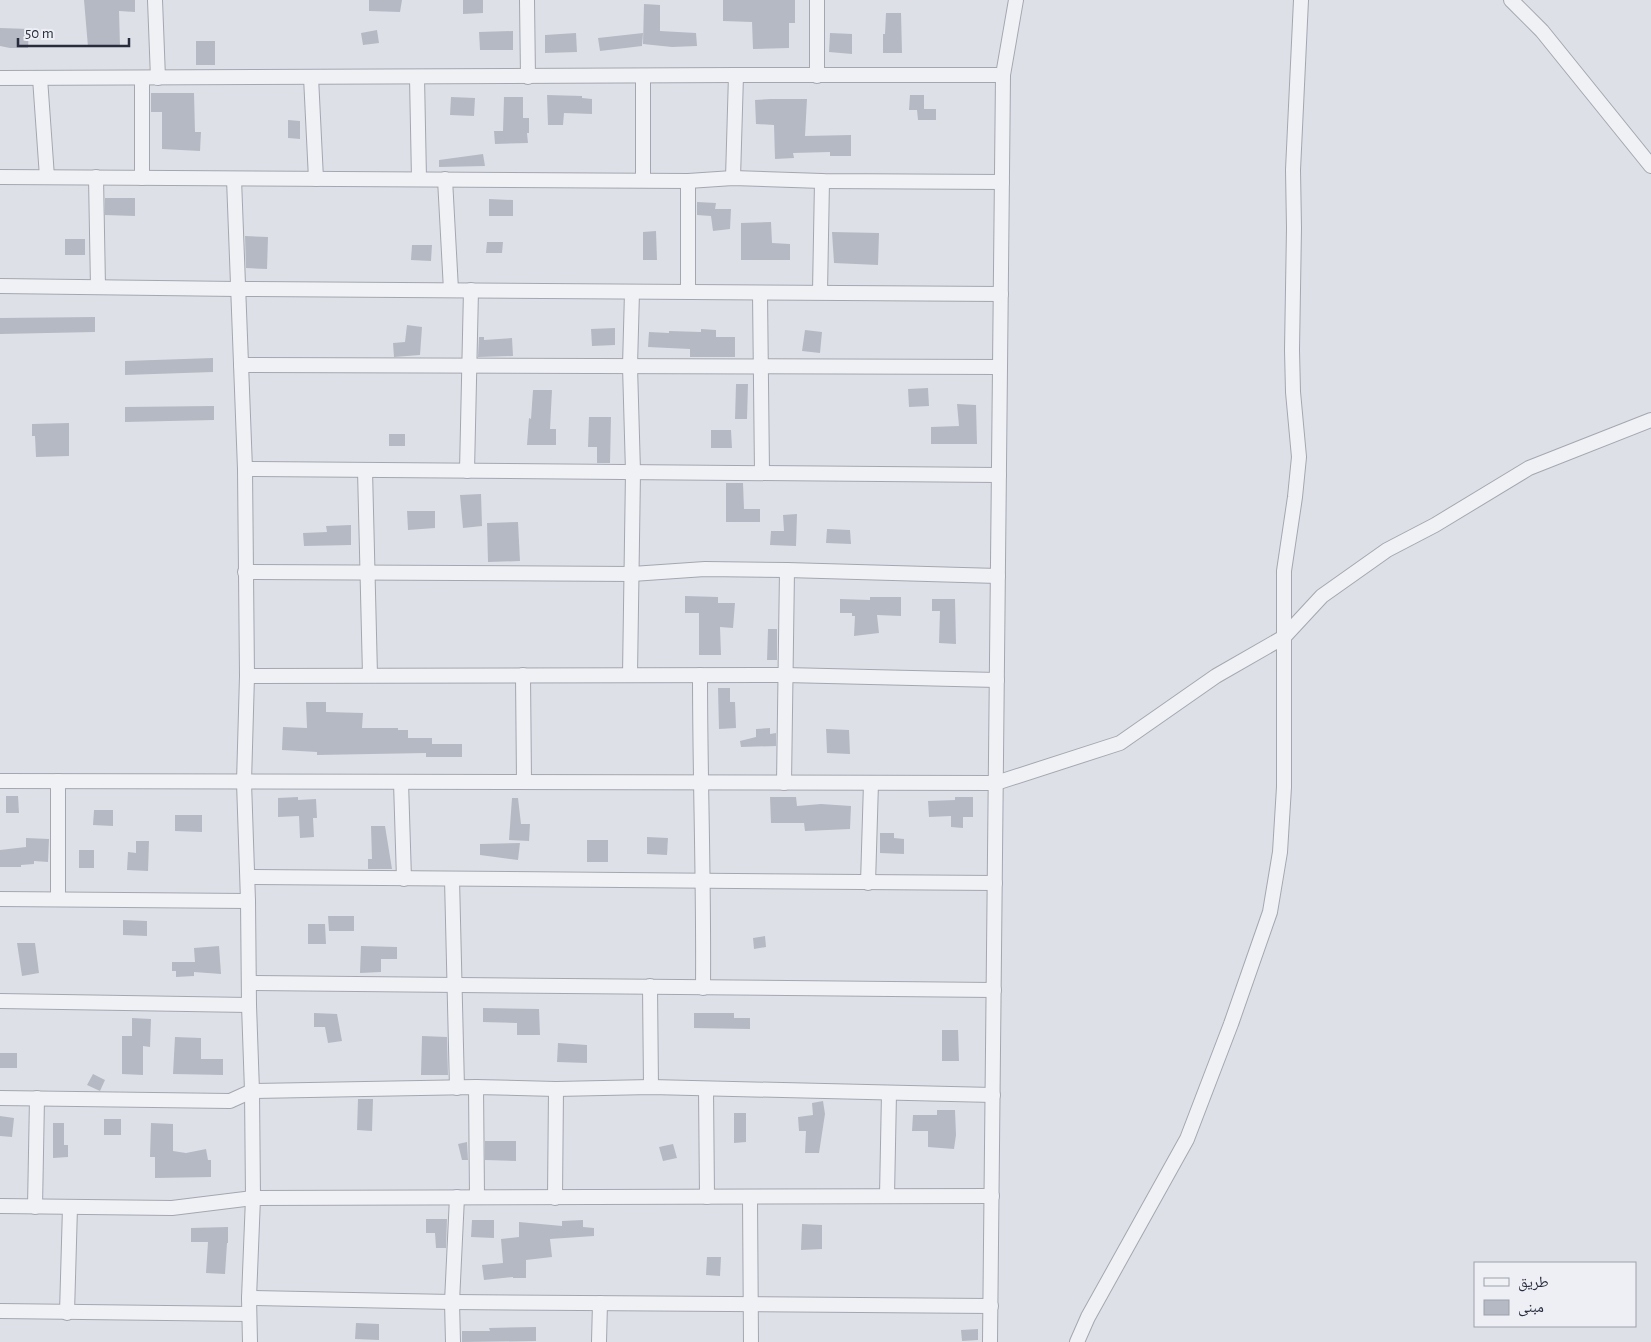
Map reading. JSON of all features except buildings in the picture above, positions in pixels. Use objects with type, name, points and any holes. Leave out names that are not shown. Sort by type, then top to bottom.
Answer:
[{"type":"street","points":[[156,0],[158,78]]},
{"type":"street","points":[[527,0],[528,77]]},
{"type":"street","points":[[816,76],[817,0]]},
{"type":"street","points":[[990,1342],[1003,75],[1016,0]]},
{"type":"street","points":[[1077,1342],[1088,1317],[1187,1139],[1231,1024],[1270,912],[1280,852],[1284,787],[1284,571],[1296,497],[1299,457],[1293,392],[1292,350],[1293,170],[1296,74],[1301,0]]},
{"type":"street","points":[[1511,0],[1542,31],[1651,166]]},
{"type":"street","points":[[734,178],[736,75]]},
{"type":"street","points":[[0,78],[1003,75]]},
{"type":"street","points":[[643,76],[643,180]]},
{"type":"street","points":[[311,77],[316,179]]},
{"type":"street","points":[[417,77],[419,179]]},
{"type":"street","points":[[40,78],[47,177]]},
{"type":"street","points":[[142,78],[142,178]]},
{"type":"street","points":[[0,177],[688,181],[734,178],[822,181],[1002,182]]},
{"type":"street","points":[[96,177],[98,287]]},
{"type":"street","points":[[234,179],[245,469],[247,676],[244,782],[248,877],[248,1005],[252,1091],[253,1198],[249,1298],[250,1342]]},
{"type":"street","points":[[445,179],[451,290]]},
{"type":"street","points":[[688,181],[688,292]]},
{"type":"street","points":[[820,292],[822,181]]},
{"type":"street","points":[[0,286],[1001,294]]},
{"type":"street","points":[[467,471],[470,290]]},
{"type":"street","points":[[630,675],[633,472],[630,366],[632,292]]},
{"type":"street","points":[[760,293],[762,473]]},
{"type":"street","points":[[241,365],[469,364],[1000,367]]},
{"type":"street","points":[[0,781],[996,783],[1120,743],[1216,676],[1284,637],[1322,596],[1387,550],[1435,525],[1529,468],[1651,420]]},
{"type":"street","points":[[245,469],[999,475]]},
{"type":"street","points":[[365,470],[370,675]]},
{"type":"street","points":[[245,572],[632,574],[705,569],[998,576]]},
{"type":"street","points":[[784,783],[787,570]]},
{"type":"street","points":[[523,675],[524,782]]},
{"type":"street","points":[[700,675],[700,783],[704,881],[703,988]]},
{"type":"street","points":[[247,676],[785,675],[997,680]]},
{"type":"street","points":[[58,781],[58,899]]},
{"type":"street","points":[[401,782],[404,878]]},
{"type":"street","points":[[868,882],[871,783]]},
{"type":"street","points":[[248,877],[995,884]]},
{"type":"street","points":[[452,879],[453,985],[457,1088]]},
{"type":"street","points":[[0,899],[248,900]]},
{"type":"street","points":[[248,983],[994,990]]},
{"type":"street","points":[[650,986],[651,1087]]},
{"type":"street","points":[[0,1001],[248,1005]]},
{"type":"street","points":[[0,1098],[230,1102],[252,1091],[476,1087],[556,1089],[651,1087],[993,1095]]},
{"type":"street","points":[[476,1087],[477,1197]]},
{"type":"street","points":[[555,1198],[556,1089]]},
{"type":"street","points":[[706,1089],[707,1197]]},
{"type":"street","points":[[887,1196],[889,1093]]},
{"type":"street","points":[[35,1206],[37,1098]]},
{"type":"street","points":[[0,1206],[172,1208],[253,1198],[992,1196]]},
{"type":"street","points":[[452,1342],[457,1197]]},
{"type":"street","points":[[750,1197],[751,1342]]},
{"type":"street","points":[[67,1312],[70,1207]]},
{"type":"street","points":[[249,1298],[452,1302],[991,1306]]},
{"type":"street","points":[[599,1342],[600,1303]]},
{"type":"street","points":[[0,1311],[249,1314]]}]
